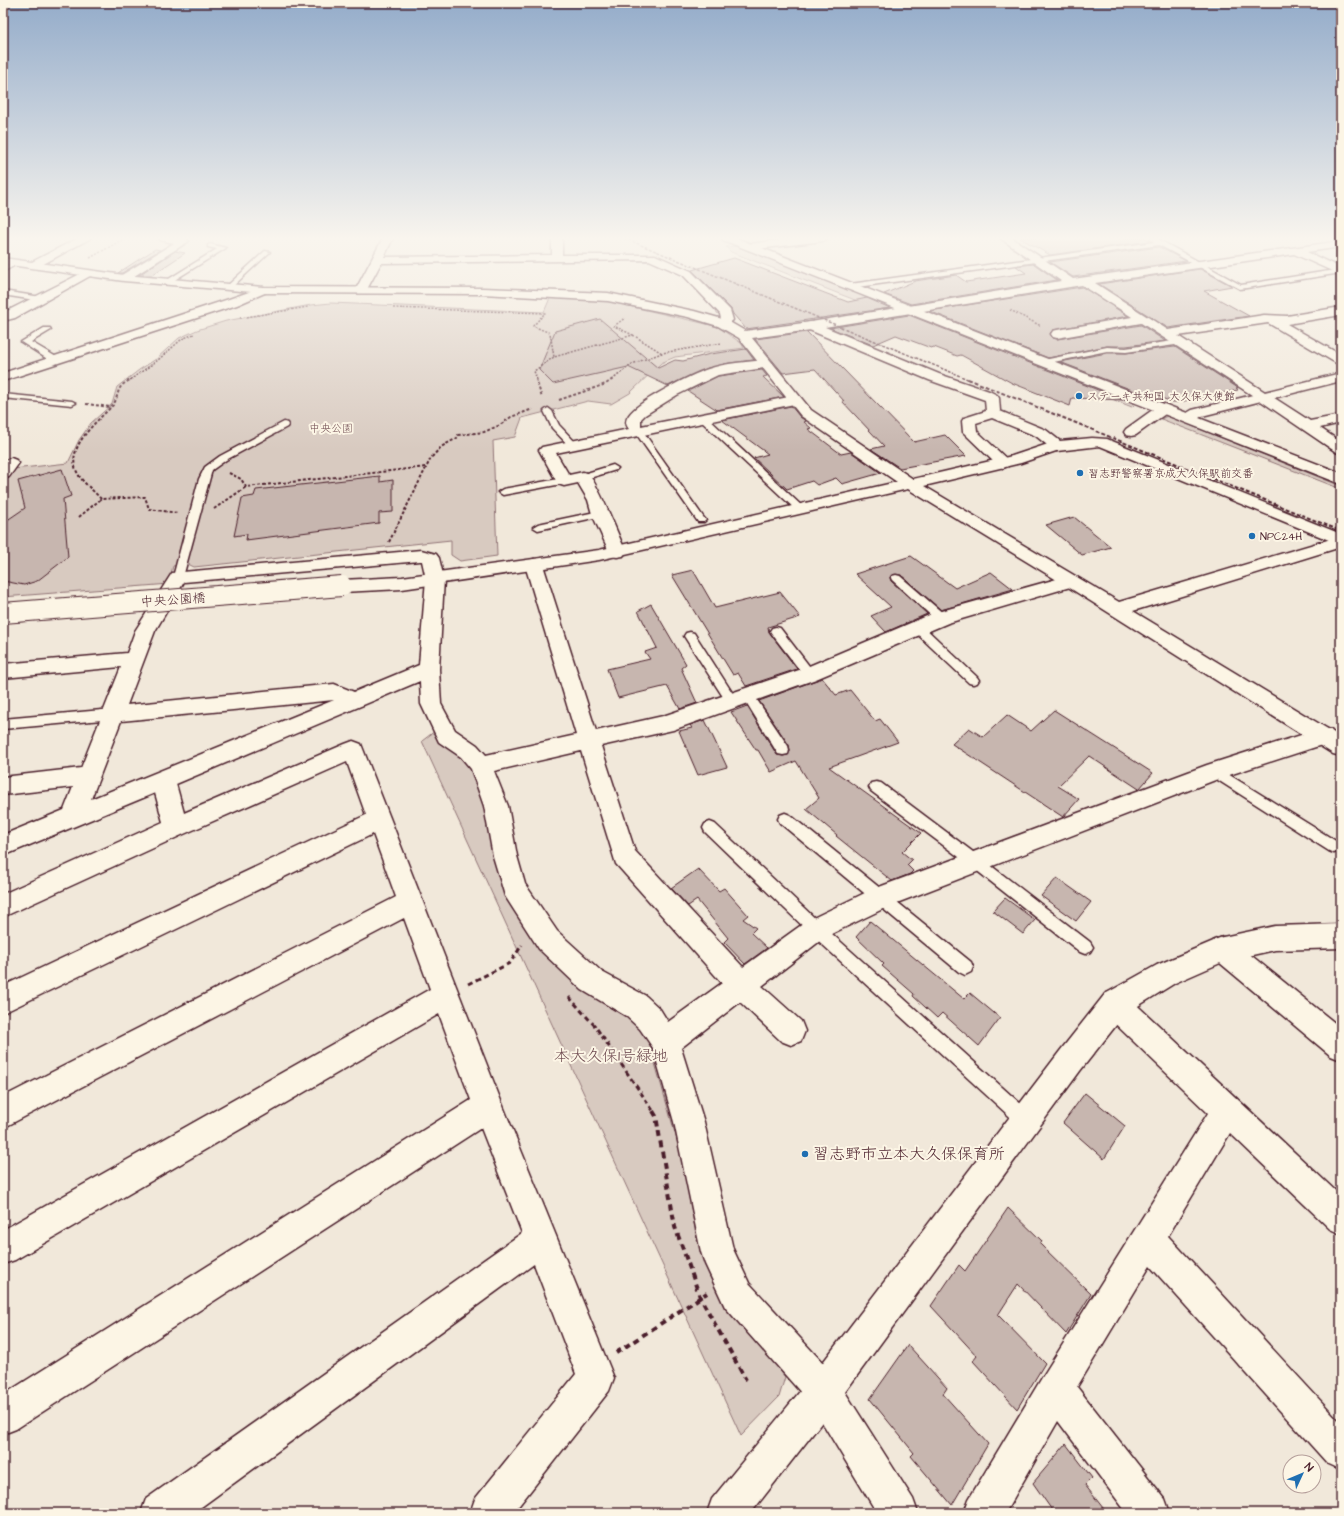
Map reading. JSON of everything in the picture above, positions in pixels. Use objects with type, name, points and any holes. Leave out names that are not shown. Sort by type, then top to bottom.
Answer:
[{"type":"street","points":[[3,317],[11,315],[23,309]]},
{"type":"street","points":[[3,377],[212,309]]},
{"type":"street","points":[[663,309],[722,323],[743,335],[794,400],[806,413],[823,426],[910,484],[1071,580],[1332,742]]},
{"type":"street","points":[[722,309],[726,313],[727,320],[722,323]]},
{"type":"street","points":[[905,309],[1341,478]]},
{"type":"street","points":[[743,335],[811,326],[916,309]]},
{"type":"street","points":[[1125,309],[1263,396],[1341,449]]},
{"type":"street","points":[[1165,334],[1272,320],[1287,320],[1341,311]]},
{"type":"street","points":[[1057,334],[1143,319]]},
{"type":"street","points":[[1272,320],[1341,360]]},
{"type":"street","points":[[811,326],[934,377],[984,394],[992,398],[993,413]]},
{"type":"street","points":[[639,432],[634,428],[633,421],[635,416],[646,407],[712,372],[765,364]]},
{"type":"street","points":[[1188,419],[1197,413],[1341,377]]},
{"type":"street","points":[[617,552],[600,514],[596,500],[583,477],[564,481],[546,450],[794,400]]},
{"type":"street","points":[[1131,432],[1163,409]]},
{"type":"street","points":[[1003,463],[970,432],[969,421],[993,413],[1041,433],[1057,446]]},
{"type":"street","points":[[1308,426],[1341,419]]},
{"type":"street","name":"中央公園橋","points":[[3,613],[342,586],[402,583],[617,552],[1003,463],[1034,455],[1057,446],[1092,442],[1102,442],[1341,541]]},
{"type":"street","points":[[1118,609],[1341,541]]},
{"type":"street","points":[[73,816],[145,631],[178,577],[421,555],[430,558],[435,579],[429,668],[431,704],[447,736],[469,751],[481,765],[496,806],[505,856],[526,939],[548,940],[592,981],[636,1006],[650,1019],[665,1042],[689,1122],[717,1252],[737,1295],[824,1391],[900,1513]]},
{"type":"street","points":[[534,565],[588,741],[626,857],[741,985],[791,1031]]},
{"type":"street","points":[[481,765],[665,724],[739,697],[809,674],[940,618],[1071,580]]},
{"type":"street","points":[[3,671],[134,660]]},
{"type":"street","points":[[3,846],[429,668]]},
{"type":"street","points":[[113,714],[334,692],[354,700]]},
{"type":"street","points":[[665,1042],[816,929],[880,898],[1215,771],[1332,742]]},
{"type":"street","points":[[3,906],[176,827],[353,750],[488,1106],[596,1378],[488,1513]]},
{"type":"street","points":[[3,786],[89,776]]},
{"type":"street","points":[[163,779],[176,827]]},
{"type":"street","points":[[3,1000],[380,820]]},
{"type":"street","points":[[3,1113],[410,902]]},
{"type":"street","points":[[726,1513],[824,1391],[1092,1032],[1115,1004],[1166,974],[1223,949],[1275,938],[1341,936]]},
{"type":"street","points":[[1223,949],[1341,1046]]},
{"type":"street","points":[[3,1248],[446,995]]},
{"type":"street","points":[[1115,1004],[1341,1218]]},
{"type":"street","points":[[3,1416],[488,1106]]},
{"type":"street","points":[[983,1513],[1056,1389],[1227,1110]]},
{"type":"street","points":[[160,1513],[541,1239]]},
{"type":"street","points":[[1148,1239],[1341,1451]]},
{"type":"street","points":[[1056,1389],[1151,1513]]},
{"type":"lane","points":[[47,330],[25,342],[34,346],[55,360]]},
{"type":"lane","points":[[1044,362],[1107,349],[1126,350],[1179,342]]},
{"type":"lane","points":[[3,396],[72,403]]},
{"type":"lane","points":[[548,411],[555,426],[573,445]]},
{"type":"lane","points":[[704,419],[800,509]]},
{"type":"lane","points":[[178,577],[208,469],[223,458],[284,426]]},
{"type":"lane","points":[[639,432],[701,520]]},
{"type":"lane","points":[[583,477],[614,468]]},
{"type":"lane","points":[[503,492],[564,481]]},
{"type":"lane","points":[[538,527],[600,514]]},
{"type":"lane","points":[[896,578],[940,618]]},
{"type":"lane","points":[[918,627],[973,680]]},
{"type":"lane","points":[[776,631],[809,674]]},
{"type":"lane","points":[[690,636],[783,750]]},
{"type":"lane","points":[[3,724],[113,714]]},
{"type":"lane","points":[[1215,771],[1334,847]]},
{"type":"lane","points":[[876,788],[1086,946]]},
{"type":"lane","points":[[785,819],[965,967]]},
{"type":"lane","points":[[710,828],[816,929],[1026,1120]]},
{"type":"path","points":[[234,320],[300,309]]},
{"type":"path","points":[[434,309],[545,313],[533,326],[550,333],[554,357]]},
{"type":"path","points":[[1009,309],[1057,334]]},
{"type":"path","points":[[614,326],[633,335],[662,353]]},
{"type":"path","points":[[101,499],[78,475],[73,462],[76,450],[82,439],[94,423],[115,403],[120,387],[158,360],[182,339],[199,331]]},
{"type":"path","points":[[542,399],[534,371],[554,357],[633,335]]},
{"type":"path","points":[[72,403],[112,407]]},
{"type":"path","points":[[79,517],[101,499],[145,497],[149,509],[194,516],[213,509],[246,487],[427,467]]},
{"type":"path","points":[[206,474],[228,473],[241,479],[246,487]]},
{"type":"path","points":[[446,995],[510,963],[526,939]]},
{"type":"path","points":[[565,992],[595,1026],[628,1072],[656,1116],[675,1227],[700,1297],[746,1380]]},
{"type":"path","points":[[592,1369],[729,1278]]},
{"type":"green space","name":"中央公園","points":[[291,309],[467,309],[544,312],[545,309],[640,309],[718,327],[741,343],[744,348],[675,357],[661,363],[630,393],[611,404],[588,401],[522,418],[515,437],[493,441],[497,556],[460,561],[451,555],[451,540],[194,567],[188,564],[173,566],[169,581],[170,584],[3,597],[3,482],[13,469],[68,463],[79,440],[91,423],[112,404],[117,387],[156,359],[179,338],[197,330],[226,321]]},
{"type":"green space","points":[[919,317],[1135,404],[1132,407],[909,319]]},
{"type":"green space","points":[[1167,416],[1341,486],[1341,489],[1161,419]]},
{"type":"green space","name":"本大久保1号緑地","points":[[435,731],[463,758],[474,773],[495,835],[506,892],[611,1006],[646,1032],[681,1154],[697,1239],[729,1304],[785,1377],[779,1397],[741,1436],[422,741]]},
{"type":"building","points":[[731,309],[885,309],[746,329],[733,314]]},
{"type":"building","points":[[943,309],[1116,309],[1128,316],[1053,330],[1050,333],[1053,338],[1057,339],[1141,325],[1165,341],[1126,346],[1107,346],[1048,358],[929,311]]},
{"type":"building","points":[[1138,309],[1236,309],[1249,316],[1168,328]]},
{"type":"building","points":[[909,315],[1123,400],[1072,398],[1070,406],[1012,383],[961,355],[957,356],[934,347],[931,348],[896,335],[873,345],[830,328]]},
{"type":"building","points":[[600,319],[658,368],[675,360],[683,361],[710,354],[746,349],[754,360],[729,363],[708,368],[668,386],[628,367],[553,384],[539,370],[555,331]]},
{"type":"building","points":[[807,332],[914,442],[945,435],[966,456],[900,468],[871,449],[884,446],[842,401],[844,401],[815,369],[783,373],[755,339]]},
{"type":"building","points":[[1175,347],[1238,388],[1236,388],[1238,390],[1179,402],[1172,402],[1143,391],[1140,393],[1060,362],[1107,353],[1126,353]]},
{"type":"building","points":[[762,370],[767,376],[763,377],[784,397],[717,410],[688,391],[718,376]]},
{"type":"building","points":[[791,406],[811,428],[808,429],[841,454],[851,452],[881,473],[842,484],[836,478],[817,485],[812,481],[787,489],[754,458],[768,454],[722,420]]},
{"type":"building","points":[[62,469],[71,496],[63,499],[68,557],[37,581],[24,585],[3,581],[3,523],[25,508],[18,481]]},
{"type":"building","points":[[380,476],[380,482],[393,480],[393,512],[379,513],[379,523],[246,540],[247,534],[234,536],[242,498],[254,496],[256,490]]},
{"type":"building","points":[[1074,517],[1111,547],[1082,555],[1046,525]]},
{"type":"building","points":[[911,556],[955,588],[991,572],[1013,589],[941,610],[901,575],[892,575],[890,577],[891,581],[927,614],[886,632],[871,616],[891,607],[855,574]]},
{"type":"building","points":[[693,570],[715,608],[780,592],[800,617],[768,627],[769,632],[797,669],[746,686],[738,673],[733,675],[672,575]]},
{"type":"building","points":[[651,604],[686,664],[681,668],[697,703],[680,709],[667,686],[618,698],[607,669],[650,659],[645,652],[657,648],[638,611]]},
{"type":"building","points":[[822,678],[836,695],[850,690],[875,721],[880,719],[898,742],[829,767],[921,833],[902,852],[912,860],[907,865],[913,871],[910,874],[892,881],[836,836],[837,835],[806,809],[819,798],[796,761],[771,772],[758,750],[756,750],[731,712],[747,706],[777,755],[788,755],[790,750],[789,745],[759,701]]},
{"type":"building","points":[[1054,710],[1153,773],[1139,789],[1089,756],[1058,786],[1079,799],[1063,817],[952,744],[969,728],[983,737],[1007,715],[1031,731]]},
{"type":"building","points":[[705,720],[727,767],[698,775],[679,731],[692,728],[690,725]]},
{"type":"building","points":[[698,869],[719,891],[724,888],[748,915],[743,919],[756,928],[751,933],[767,948],[745,964],[724,942],[728,938],[697,900],[688,906],[671,888]]},
{"type":"building","points":[[1057,878],[1091,902],[1076,921],[1041,896]]},
{"type":"building","points":[[1005,898],[1035,920],[1023,934],[993,911]]},
{"type":"building","points":[[870,921],[964,999],[970,993],[1000,1018],[979,1046],[942,1013],[937,1018],[913,996],[914,994],[882,966],[884,964],[856,937]]},
{"type":"building","points":[[1085,1093],[1125,1126],[1104,1159],[1063,1123]]},
{"type":"building","points":[[1008,1208],[1042,1241],[1040,1244],[1091,1294],[1066,1334],[1018,1284],[998,1315],[1045,1363],[1017,1409],[973,1361],[977,1356],[931,1306],[959,1265],[965,1271]]},
{"type":"building","points":[[908,1345],[947,1388],[943,1394],[988,1444],[952,1505],[911,1456],[914,1453],[870,1399]]},
{"type":"building","points":[[1066,1444],[1092,1478],[1085,1485],[1107,1513],[1054,1513],[1033,1483]]},
{"type":"railway","points":[[796,309],[970,380]]},
{"type":"railway","points":[[968,379],[1341,531]]},
{"type":"place","name":"ステーキ共和国 大久保大使館","points":[[1079,396]]},
{"type":"place","name":"習志野警察署京成大久保駅前交番","points":[[1080,473]]},
{"type":"place","name":"NPC24H","points":[[1252,536]]},
{"type":"place","name":"習志野市立本大久保保育所","points":[[805,1154]]}]
